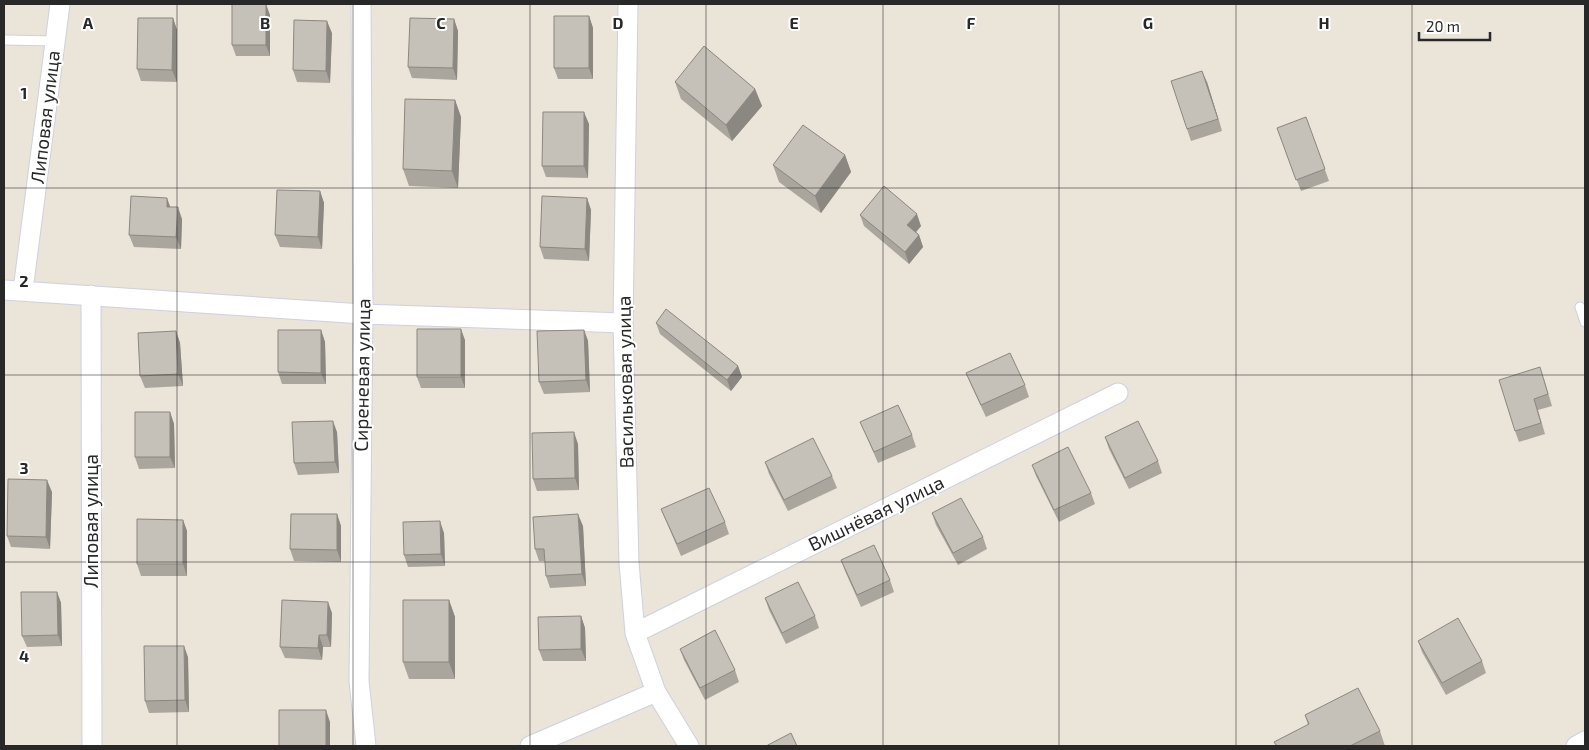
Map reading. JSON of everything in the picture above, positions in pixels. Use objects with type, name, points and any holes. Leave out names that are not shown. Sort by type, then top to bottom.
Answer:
[{"type":"street","name":"Липовая улица","points":[[23,290],[60,4]]},
{"type":"street","name":"Сиреневая улица","points":[[361,4],[363,314],[358,680],[366,746]]},
{"type":"street","name":"Васильковая улица","points":[[628,4],[623,323],[629,563],[635,632],[656,692],[689,746]]},
{"type":"street","points":[[4,290],[363,314],[623,323]]},
{"type":"street","name":"Липовая улица","points":[[91,295],[92,746]]},
{"type":"street","name":"Вишнёвая улица","points":[[635,632],[1118,393]]},
{"type":"street","points":[[530,746],[656,692]]},
{"type":"street","points":[[1576,746],[1585,741]]},
{"type":"lane","points":[[4,40],[55,41]]},
{"type":"lane","points":[[1580,307],[1585,322]]},
{"type":"building","points":[[232,4],[266,4],[266,45],[232,45]]},
{"type":"building","points":[[554,16],[589,16],[589,68],[554,68]]},
{"type":"building","points":[[138,18],[173,18],[172,70],[137,69]]},
{"type":"building","points":[[410,18],[454,19],[453,68],[408,67]]},
{"type":"building","points":[[294,20],[327,21],[326,71],[293,70]]},
{"type":"building","points":[[704,46],[755,89],[726,125],[675,82]]},
{"type":"building","points":[[1202,71],[1218,119],[1187,129],[1171,81]]},
{"type":"building","points":[[405,99],[455,100],[452,171],[403,169]]},
{"type":"building","points":[[543,112],[584,112],[584,166],[542,166]]},
{"type":"building","points":[[1306,117],[1325,169],[1296,180],[1277,128]]},
{"type":"building","points":[[803,125],[845,155],[815,196],[773,165]]},
{"type":"building","points":[[884,186],[917,214],[907,225],[919,235],[905,252],[860,215]]},
{"type":"building","points":[[277,190],[320,191],[318,237],[275,235]]},
{"type":"building","points":[[131,196],[167,198],[167,207],[178,207],[176,237],[129,235]]},
{"type":"building","points":[[542,196],[587,198],[585,249],[540,247]]},
{"type":"building","points":[[666,309],[738,366],[727,380],[656,323]]},
{"type":"building","points":[[417,329],[461,329],[461,377],[417,377]]},
{"type":"building","points":[[278,330],[321,330],[321,373],[278,372]]},
{"type":"building","points":[[584,330],[586,380],[539,382],[537,331]]},
{"type":"building","points":[[176,331],[178,374],[140,376],[138,333]]},
{"type":"building","points":[[1010,353],[1025,385],[981,405],[966,373]]},
{"type":"building","points":[[1540,367],[1548,394],[1534,399],[1541,423],[1515,431],[1499,380]]},
{"type":"building","points":[[898,405],[912,435],[874,452],[860,422]]},
{"type":"building","points":[[135,412],[170,412],[170,457],[135,457]]},
{"type":"building","points":[[333,421],[335,462],[294,463],[292,422]]},
{"type":"building","points":[[1138,421],[1158,461],[1125,478],[1105,437]]},
{"type":"building","points":[[574,432],[575,478],[533,479],[532,433]]},
{"type":"building","points":[[813,438],[832,476],[784,500],[765,462]]},
{"type":"building","points":[[1068,447],[1091,493],[1054,510],[1032,465]]},
{"type":"building","points":[[8,479],[47,480],[46,537],[7,536]]},
{"type":"building","points":[[709,488],[725,522],[677,544],[661,509]]},
{"type":"building","points":[[961,498],[983,537],[953,553],[932,513]]},
{"type":"building","points":[[291,514],[337,514],[337,550],[290,549]]},
{"type":"building","points":[[578,514],[582,574],[546,576],[544,549],[535,549],[533,517]]},
{"type":"building","points":[[137,519],[183,520],[183,564],[137,564]]},
{"type":"building","points":[[440,521],[441,554],[404,555],[403,522]]},
{"type":"building","points":[[874,545],[890,580],[857,595],[841,560]]},
{"type":"building","points":[[798,582],[815,616],[782,633],[765,598]]},
{"type":"building","points":[[21,592],[57,592],[58,635],[22,636]]},
{"type":"building","points":[[282,600],[328,602],[327,635],[319,635],[318,648],[280,647]]},
{"type":"building","points":[[403,600],[449,600],[449,662],[403,662]]},
{"type":"building","points":[[581,616],[581,649],[539,650],[538,617]]},
{"type":"building","points":[[1458,618],[1482,661],[1442,683],[1418,641]]},
{"type":"building","points":[[715,630],[735,670],[700,688],[680,649]]},
{"type":"building","points":[[144,646],[184,646],[185,700],[145,701]]},
{"type":"building","points":[[1358,688],[1380,731],[1350,746],[1277,746],[1274,742],[1309,724],[1305,715]]},
{"type":"building","points":[[279,710],[326,710],[326,746],[279,746]]},
{"type":"building","points":[[791,733],[797,746],[766,746]]}]
